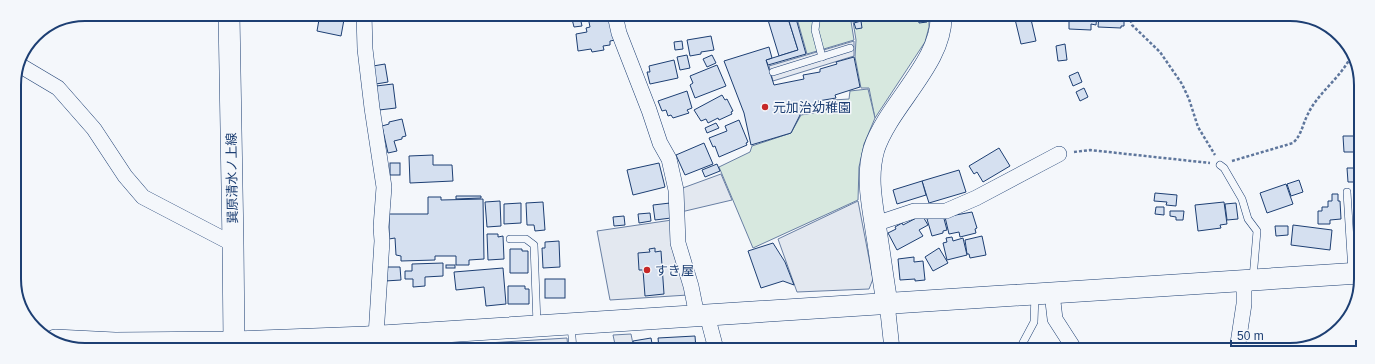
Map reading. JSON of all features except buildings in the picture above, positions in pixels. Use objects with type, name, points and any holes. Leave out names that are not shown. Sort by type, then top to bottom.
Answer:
[{"type":"street","name":"巽原清水ノ上線","points":[[229,21],[234,342]]},
{"type":"street","points":[[364,21],[367,71],[384,187],[381,227],[382,241],[369,338]]},
{"type":"street","points":[[616,21],[619,33],[650,110],[660,143],[669,159],[676,190],[678,243],[691,286],[714,343]]},
{"type":"street","points":[[891,343],[887,303],[869,190],[870,169],[874,150],[882,130],[924,67],[936,44],[941,21]]},
{"type":"street","points":[[24,68],[58,88],[94,129],[125,176],[143,197],[233,244]]},
{"type":"street","points":[[875,224],[914,210],[946,211],[976,198],[1059,154]]},
{"type":"street","points":[[68,340],[234,342],[369,338],[537,325],[1354,274]]},
{"type":"street","points":[[1238,343],[1248,281]]},
{"type":"street","points":[[1044,293],[1055,319],[1070,343]]},
{"type":"lane","points":[[816,21],[815,30],[822,57]]},
{"type":"lane","points":[[773,72],[850,48]]},
{"type":"lane","points":[[1220,165],[1224,168],[1242,199],[1248,219],[1257,231],[1248,281]]},
{"type":"lane","points":[[1348,192],[1354,254]]},
{"type":"lane","points":[[510,239],[526,239],[534,245],[537,325]]},
{"type":"lane","points":[[1023,343],[1034,322],[1044,293]]},
{"type":"lane","points":[[571,323],[573,343]]},
{"type":"path","points":[[1131,21],[1132,25],[1160,52],[1182,84],[1191,103],[1198,127],[1220,165]]},
{"type":"path","points":[[1059,154],[1090,150],[1220,165],[1293,143],[1299,137],[1307,115],[1348,60]]},
{"type":"shaded area","points":[[798,21],[851,21],[854,40],[807,54]]},
{"type":"shaded area","points":[[853,21],[929,21],[925,42],[875,118],[869,88],[861,88],[855,57],[856,40]]},
{"type":"shaded area","points":[[854,41],[854,56],[773,81],[769,66]]},
{"type":"shaded area","points":[[868,89],[875,118],[864,144],[859,167],[858,200],[753,248],[719,167],[750,152],[752,146],[791,133],[801,115],[814,113],[814,107],[833,104],[833,100],[849,99],[850,91]]},
{"type":"shaded area","points":[[721,174],[732,200],[681,212],[680,189]]},
{"type":"shaded area","points":[[858,201],[873,279],[869,289],[797,292],[778,239]]},
{"type":"shaded area","points":[[672,220],[688,295],[610,300],[597,231]]},
{"type":"shaded area","points":[[631,334],[633,343],[615,343],[613,335]]},
{"type":"shaded area","points":[[567,338],[567,343],[488,343]]},
{"type":"place","name":"元加治幼稚園","points":[[765,107]]},
{"type":"place","name":"すき屋","points":[[647,270]]}]
